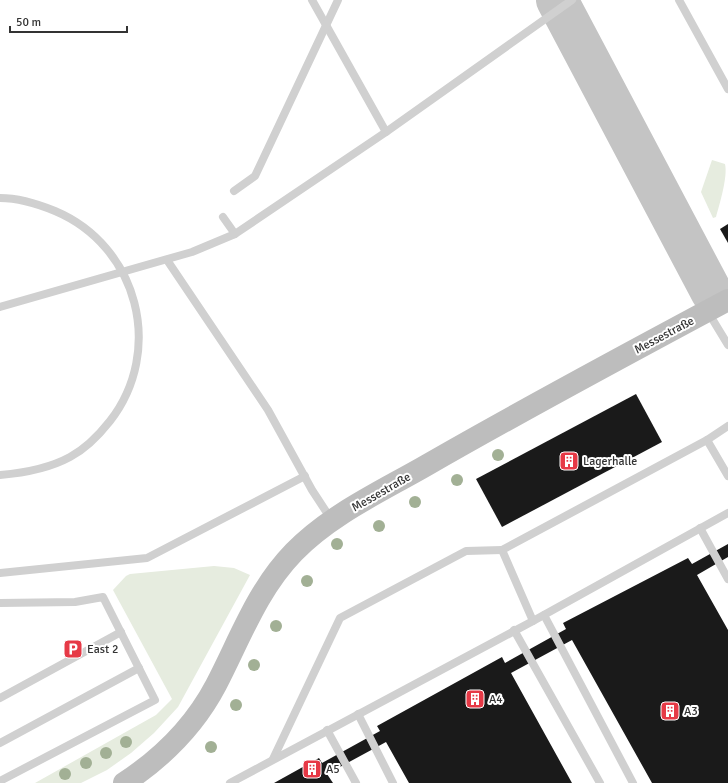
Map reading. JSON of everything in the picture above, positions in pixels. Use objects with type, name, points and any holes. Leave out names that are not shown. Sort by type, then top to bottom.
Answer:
[{"type":"street","name":"Messestraße","points":[[124,783],[168,750],[196,717],[215,686],[246,622],[269,581],[295,551],[332,520],[517,413],[718,304]]},
{"type":"lane","points":[[312,0],[386,132]]},
{"type":"lane","points":[[234,191],[255,176],[338,0]]},
{"type":"lane","points":[[0,307],[167,260],[192,252],[234,234],[386,132],[572,0]]},
{"type":"lane","points":[[679,0],[728,89]]},
{"type":"lane","points":[[0,198],[36,203],[72,218],[98,239],[114,257],[124,273],[136,308],[139,340],[134,374],[120,408],[98,436],[70,457],[32,472],[0,475]]},
{"type":"lane","points":[[223,217],[234,234]]},
{"type":"lane","points":[[167,260],[268,410],[305,476],[332,520]]},
{"type":"lane","points":[[718,304],[728,346]]},
{"type":"lane","points":[[273,759],[340,618],[466,550],[502,550],[708,440],[728,426]]},
{"type":"lane","points":[[708,440],[728,476]]},
{"type":"lane","points":[[0,573],[147,558],[305,476]]},
{"type":"lane","points":[[230,783],[533,621],[728,513]]},
{"type":"lane","points":[[700,528],[728,579]]},
{"type":"lane","points":[[502,550],[533,621]]},
{"type":"lane","points":[[0,603],[75,602],[103,597],[155,700],[0,781]]},
{"type":"lane","points":[[0,610],[13,603]]},
{"type":"lane","points":[[544,614],[633,783]]},
{"type":"lane","points":[[514,630],[600,783]]},
{"type":"lane","points":[[0,698],[121,632]]},
{"type":"lane","points":[[0,743],[139,668]]},
{"type":"lane","points":[[358,714],[394,783]]},
{"type":"lane","points":[[327,730],[356,783]]},
{"type":"shaded area","points":[[712,160],[725,164],[726,169],[725,182],[716,217],[713,218],[701,192]]},
{"type":"shaded area","points":[[214,566],[234,568],[250,575],[178,707],[154,733],[131,753],[107,770],[81,783],[35,783],[156,715],[172,699],[113,590],[126,576],[130,574]]},
{"type":"building","points":[[728,224],[728,243],[720,229]]},
{"type":"building","name":"Lagerhalle","points":[[636,394],[662,442],[502,527],[476,479]]},
{"type":"building","points":[[728,544],[728,557],[697,575],[728,630],[728,783],[652,783],[572,640],[511,673],[572,783],[409,783],[386,742],[327,774],[333,783],[274,783],[319,758],[322,763],[380,731],[377,726],[502,657],[505,663],[566,629],[563,623],[688,558],[692,564]]},
{"type":"taxiway","points":[[557,0],[712,293]]},
{"type":"place","name":"Lagerhalle","points":[[569,461]]},
{"type":"place","name":"East 2","points":[[73,649]]},
{"type":"place","name":"A4","points":[[475,699]]},
{"type":"place","name":"A3","points":[[670,711]]},
{"type":"place","name":"A5","points":[[312,769]]}]
